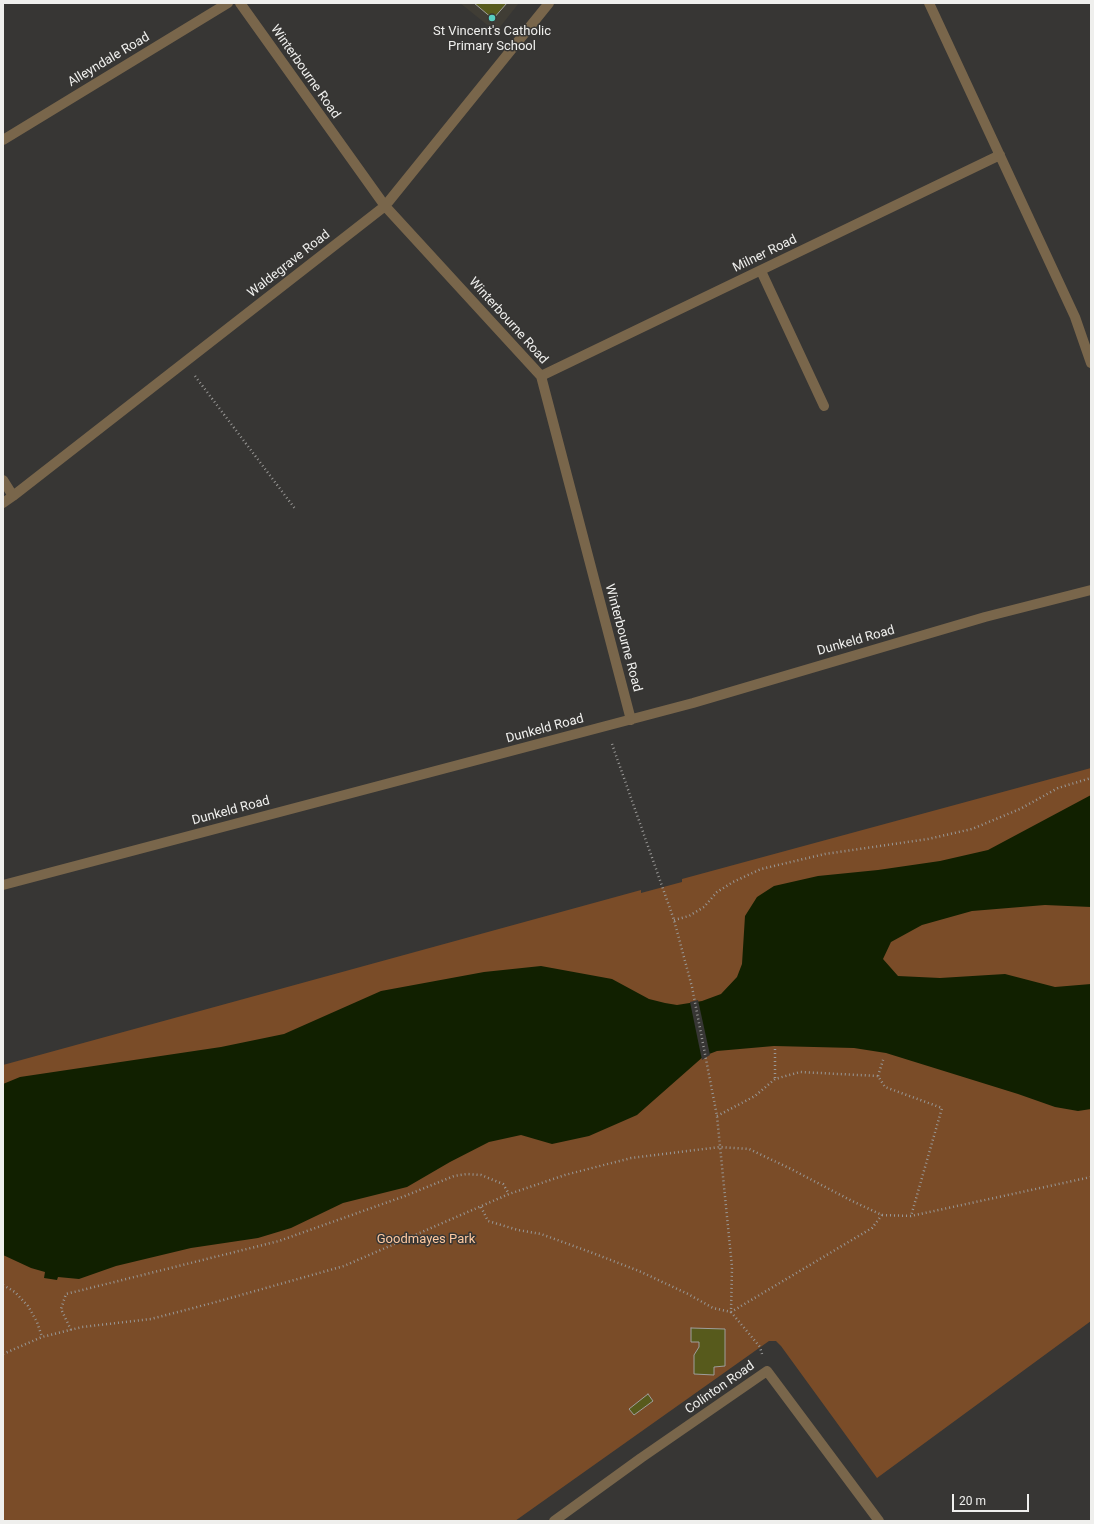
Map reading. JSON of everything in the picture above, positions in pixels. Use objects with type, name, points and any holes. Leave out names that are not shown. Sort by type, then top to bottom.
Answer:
[{"type":"street","name":"Alleyndale Road","points":[[3,140],[228,3]]},
{"type":"street","name":"Winterbourne Road","points":[[240,3],[385,206],[541,376],[631,720]]},
{"type":"street","name":"Waldegrave Road","points":[[3,502],[13,496],[385,206],[549,3]]},
{"type":"street","points":[[928,3],[1075,317],[1091,363]]},
{"type":"street","name":"Milner Road","points":[[541,376],[1000,155]]},
{"type":"street","points":[[761,271],[824,406]]},
{"type":"street","points":[[3,480],[13,496]]},
{"type":"street","name":"Dunkeld Road","points":[[3,885],[631,720],[985,617],[1091,590]]},
{"type":"street","name":"Colinton Road","points":[[554,1521],[640,1458],[767,1371],[879,1521]]},
{"type":"path","points":[[184,362],[296,510]]},
{"type":"path","points":[[607,726],[674,920],[692,987],[717,1116],[732,1267],[731,1312]]},
{"type":"path","points":[[674,920],[689,916],[704,907],[717,892],[733,882],[761,869],[825,854],[928,839],[972,829],[1020,809],[1058,788],[1091,778]]},
{"type":"path","points":[[775,1049],[775,1079]]},
{"type":"path","points":[[884,1057],[878,1076],[885,1087],[942,1108],[911,1216]]},
{"type":"path","points":[[717,1116],[754,1096],[775,1079],[800,1072],[878,1076]]},
{"type":"path","points":[[3,1354],[42,1336],[82,1327],[151,1319],[344,1266],[509,1194],[565,1175],[631,1158],[720,1147],[749,1149],[882,1215],[911,1216],[1091,1177]]},
{"type":"path","points":[[71,1330],[61,1309],[66,1294],[279,1241],[405,1196],[454,1176],[467,1174],[481,1175],[503,1184],[509,1194]]},
{"type":"path","points":[[481,1207],[488,1220],[518,1230],[541,1234],[640,1271],[713,1308],[731,1312],[760,1347],[767,1371]]},
{"type":"path","points":[[731,1312],[872,1228],[882,1215]]},
{"type":"path","points":[[3,1285],[15,1292],[28,1306],[37,1322],[42,1336]]},
{"type":"shaded area","name":"St Vincent's Catholic Primary School","points":[[460,3],[519,3],[496,32]]},
{"type":"shaded area","points":[[1091,795],[1091,907],[1045,905],[972,911],[922,925],[891,942],[883,959],[898,976],[940,978],[1005,974],[1055,987],[1091,984],[1091,1109],[1078,1111],[1055,1107],[886,1053],[854,1048],[774,1046],[717,1051],[704,1056],[637,1115],[589,1136],[552,1144],[521,1135],[489,1142],[450,1162],[407,1187],[343,1203],[291,1228],[258,1238],[191,1248],[116,1266],[79,1279],[58,1277],[57,1280],[44,1278],[45,1272],[31,1268],[3,1255],[3,1084],[20,1077],[221,1047],[284,1034],[381,991],[484,972],[541,966],[612,979],[649,999],[665,1003],[677,1005],[702,1001],[721,994],[737,977],[742,964],[745,916],[757,897],[774,886],[818,876],[878,870],[940,861],[988,850]]},
{"type":"green space","name":"Goodmayes Park","points":[[1091,768],[1091,1321],[877,1478],[781,1346],[776,1341],[769,1341],[515,1521],[3,1521],[3,1065],[641,890],[641,893],[682,882],[682,879]]},
{"type":"pier","points":[[698,1000],[710,1055],[702,1060],[690,1002]]},
{"type":"building","points":[[474,3],[507,3],[493,19]]},
{"type":"building","points":[[691,1328],[725,1329],[725,1366],[714,1367],[714,1375],[694,1374],[694,1355],[699,1347],[699,1342],[691,1342]]},
{"type":"building","points":[[648,1394],[653,1401],[634,1415],[629,1409]]},
{"type":"place","name":"St Vincent's Catholic Primary School","points":[[492,18]]}]
